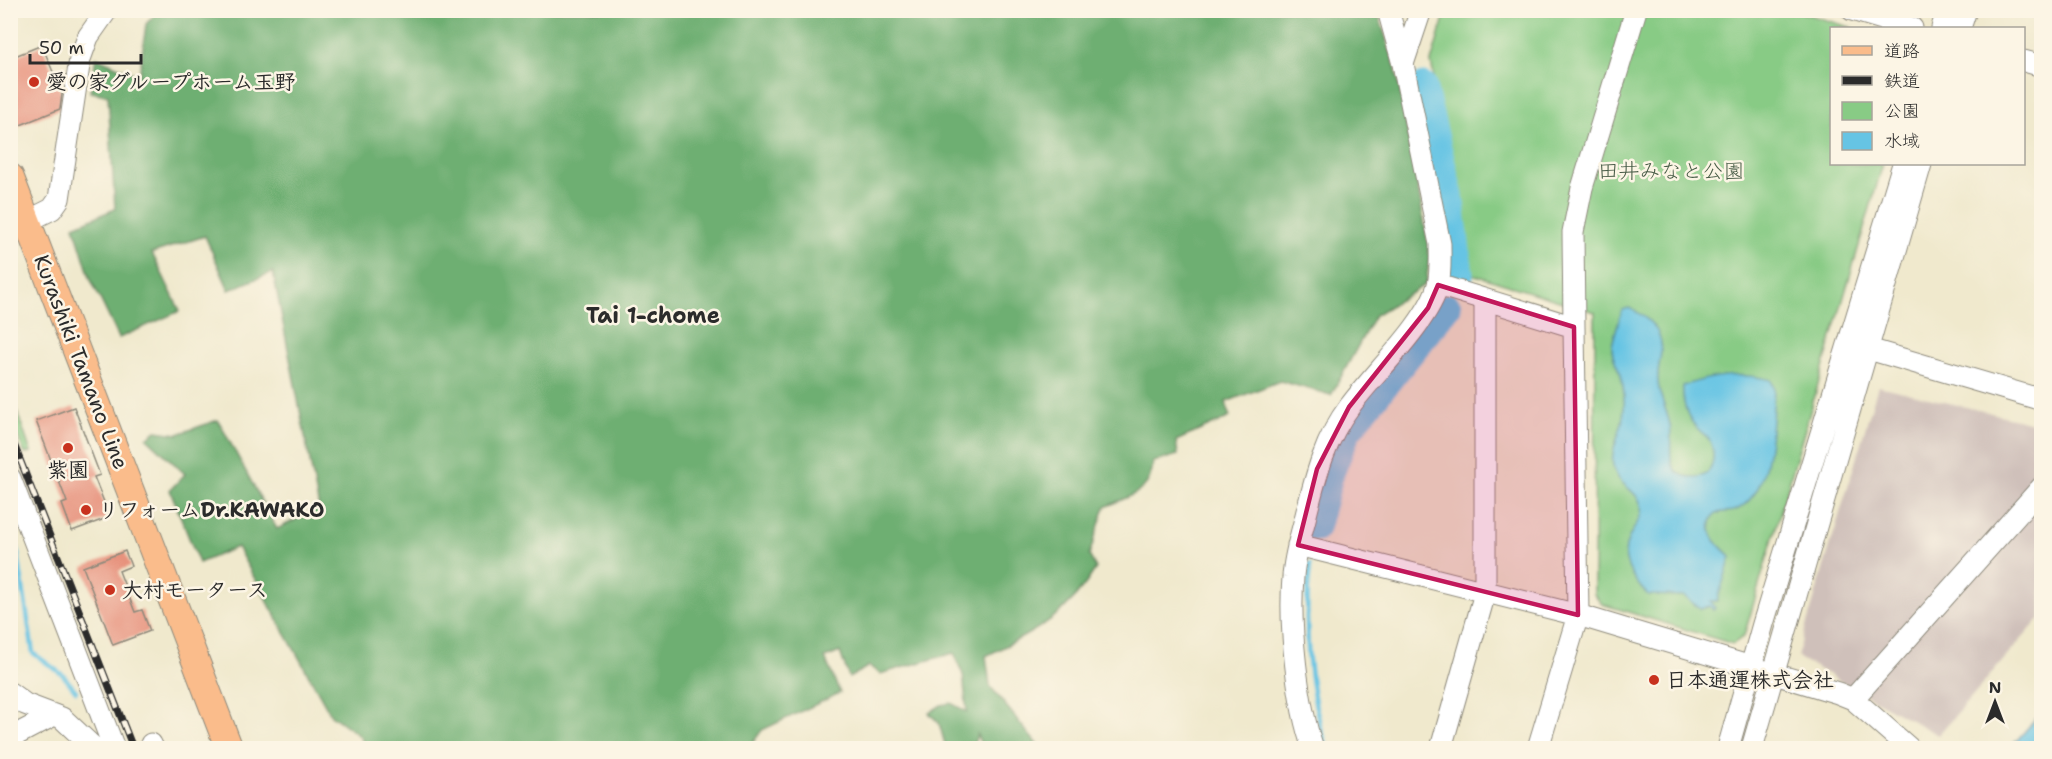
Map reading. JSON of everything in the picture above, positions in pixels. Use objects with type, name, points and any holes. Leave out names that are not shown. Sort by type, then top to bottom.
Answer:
[{"type":"main road","name":"Kurashiki Tamano Line","points":[[10,177],[229,748]]},
{"type":"street","points":[[28,221],[52,209],[59,199],[80,59],[88,37],[108,10]]},
{"type":"street","points":[[1313,748],[1302,708],[1294,623],[1293,577],[1298,545],[1317,469],[1330,436],[1349,407],[1428,308],[1438,285],[1440,244],[1403,64],[1388,10]]},
{"type":"street","points":[[1403,64],[1421,10]]},
{"type":"street","points":[[1538,748],[1578,615],[1574,232],[1582,188],[1636,10]]},
{"type":"street","points":[[1852,10],[1909,27]]},
{"type":"street","points":[[1942,27],[1947,10]]},
{"type":"street","points":[[1960,27],[1966,10]]},
{"type":"street","points":[[2025,61],[2042,66]]},
{"type":"street","points":[[1752,748],[1774,674],[1859,346],[1903,165]]},
{"type":"street","points":[[1728,748],[1752,668],[1921,165]]},
{"type":"street","points":[[1438,285],[1574,327]]},
{"type":"street","points":[[1441,748],[1485,593],[1485,300]]},
{"type":"street","points":[[1859,346],[2042,400]]},
{"type":"street","points":[[10,478],[114,748]]},
{"type":"street","points":[[1853,699],[2042,487]]},
{"type":"street","points":[[1298,545],[1578,615],[1853,699],[1909,748]]},
{"type":"street","points":[[10,693],[25,704],[62,718],[94,748]]},
{"type":"street","points":[[10,738],[54,715]]},
{"type":"highlighted area","points":[[1438,285],[1574,327],[1578,615],[1298,545],[1317,469],[1349,407],[1428,308]]},
{"type":"shaded area","points":[[1878,386],[2041,425],[2041,617],[1938,735],[1797,657]]},
{"type":"green space","points":[[1377,10],[1396,69],[1430,254],[1426,284],[1375,315],[1331,395],[1280,381],[1226,402],[1230,417],[1176,441],[1178,455],[1153,462],[1151,473],[1144,487],[1131,496],[1105,507],[1089,555],[1096,568],[1085,585],[1061,611],[1048,621],[1020,639],[986,656],[990,686],[1040,748],[982,748],[977,734],[974,744],[969,748],[946,748],[939,723],[929,713],[941,705],[951,703],[967,712],[963,675],[954,653],[880,674],[869,666],[849,678],[840,652],[825,658],[840,693],[762,730],[749,748],[366,748],[360,736],[331,715],[237,547],[199,563],[170,490],[185,474],[147,438],[156,431],[178,434],[218,420],[277,529],[319,508],[273,272],[229,290],[205,236],[152,253],[180,311],[119,338],[91,280],[74,226],[115,209],[108,95],[90,92],[96,57],[139,76],[146,24],[158,11]]},
{"type":"green space","name":"田井みなと公園","points":[[1793,10],[1850,27],[1830,27],[1830,165],[1883,165],[1744,636],[1733,644],[1602,604],[1594,594],[1595,312],[1468,273],[1429,81],[1434,78],[1431,62],[1446,11]]},
{"type":"green space","points":[[11,395],[31,452],[25,454],[11,420]]},
{"type":"water","points":[[1629,308],[1649,321],[1660,337],[1659,389],[1669,419],[1672,464],[1682,475],[1698,477],[1705,475],[1712,465],[1713,457],[1710,441],[1695,426],[1686,410],[1683,386],[1705,379],[1737,375],[1771,380],[1774,388],[1770,442],[1760,483],[1753,496],[1743,506],[1734,511],[1717,513],[1711,522],[1713,537],[1731,557],[1717,601],[1711,601],[1715,608],[1713,610],[1710,606],[1701,609],[1683,596],[1648,595],[1633,577],[1626,562],[1629,538],[1639,520],[1641,511],[1638,498],[1618,478],[1613,466],[1614,448],[1622,423],[1624,402],[1621,376],[1612,346],[1622,310]]},
{"type":"water","points":[[2041,713],[2041,748],[2010,748]]},
{"type":"building","name":"愛の家グループホーム玉野","points":[[42,45],[62,94],[60,109],[18,126],[10,109],[10,58]]},
{"type":"building","name":"紫園","points":[[74,407],[100,475],[94,477],[110,517],[72,531],[62,504],[67,502],[36,421]]},
{"type":"building","name":"大村モータース","points":[[125,551],[131,566],[119,571],[135,612],[142,610],[150,631],[113,645],[83,567]]},
{"type":"waterway","points":[[1423,86],[1450,196],[1460,275]]},
{"type":"waterway","points":[[1316,528],[1331,473],[1348,431],[1448,307]]},
{"type":"waterway","points":[[10,529],[18,555],[33,653],[63,675],[76,691]]},
{"type":"waterway","points":[[1310,565],[1307,634],[1311,681],[1327,748]]},
{"type":"railway","points":[[10,434],[133,748]]},
{"type":"place","name":"愛の家グループホーム玉野","points":[[34,82]]},
{"type":"place","name":"紫園","points":[[68,448]]},
{"type":"place","name":"リフォームDr.KAWAKO","points":[[86,510]]},
{"type":"place","name":"大村モータース","points":[[110,590]]},
{"type":"place","name":"日本通運株式会社","points":[[1654,680]]},
{"type":"district","name":"Tai 1-chome","points":[[653,315]]}]
